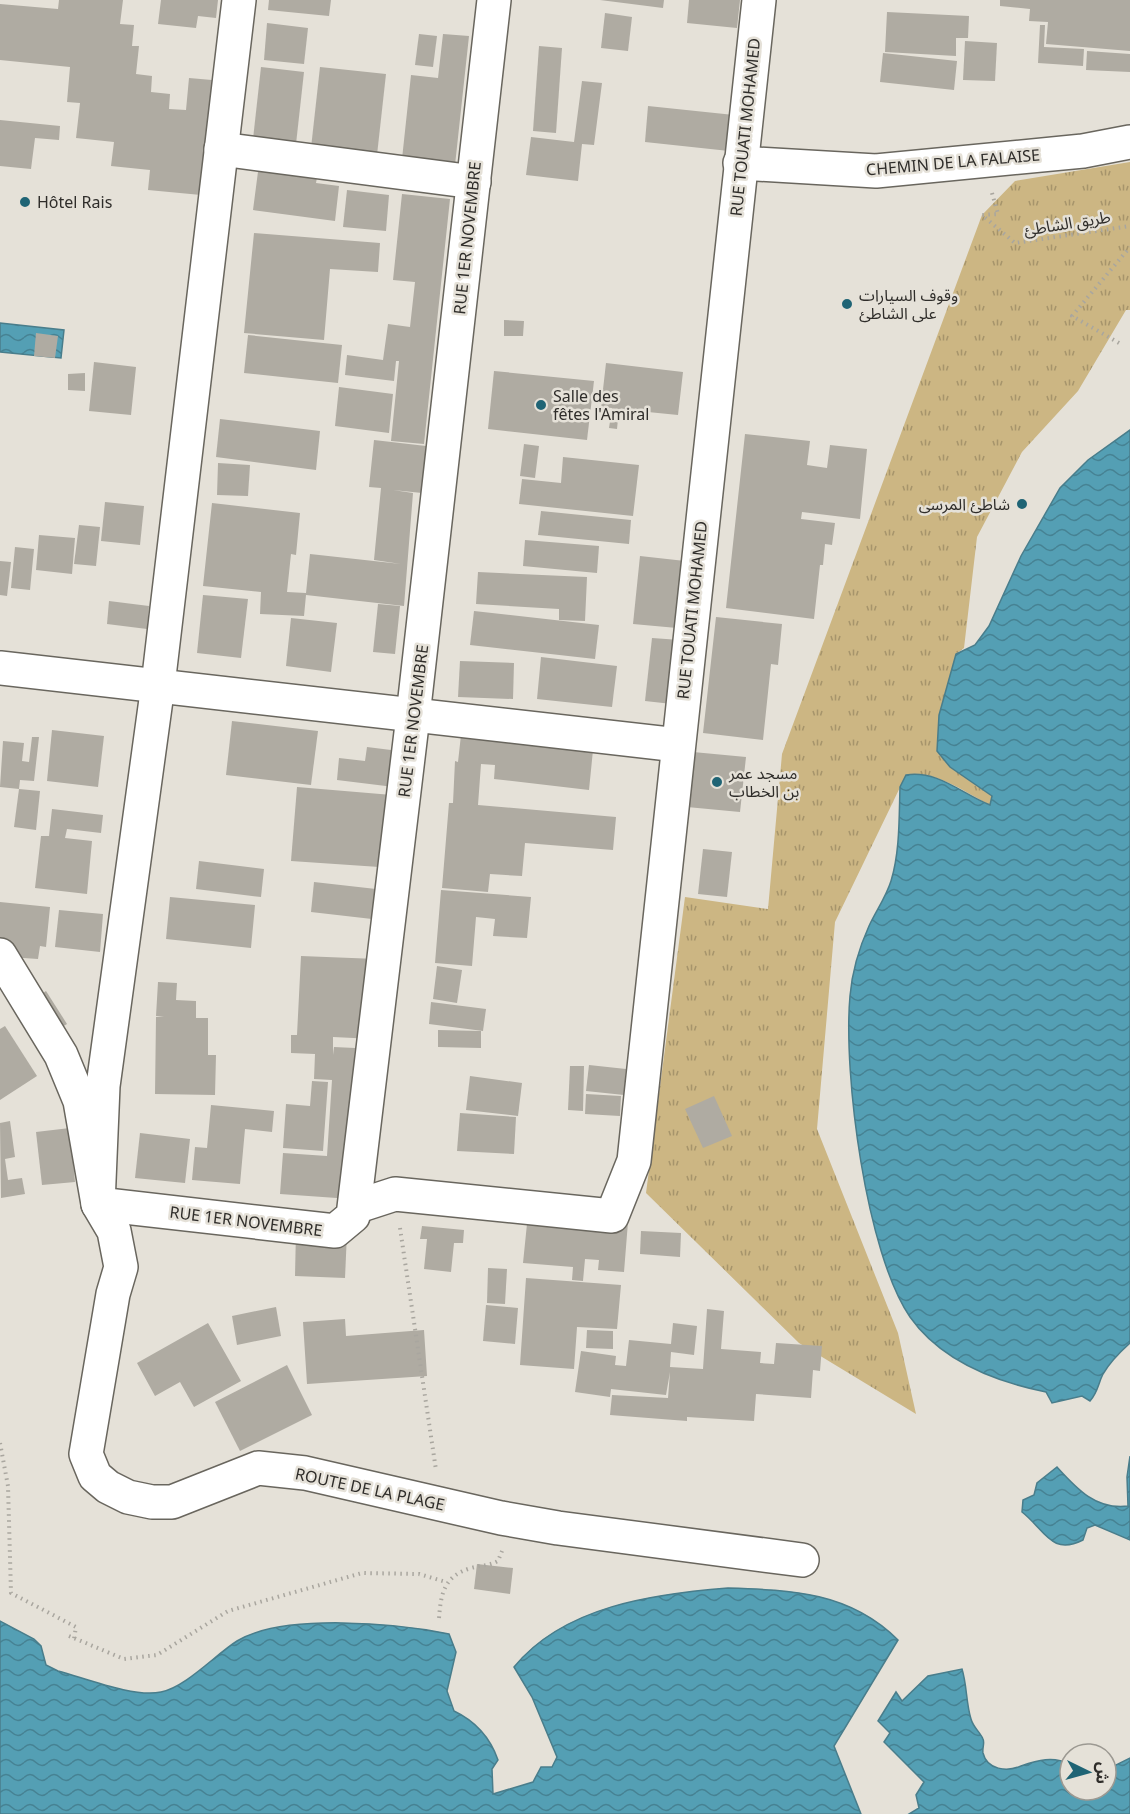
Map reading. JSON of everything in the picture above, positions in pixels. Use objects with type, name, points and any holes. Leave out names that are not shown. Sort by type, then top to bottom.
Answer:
[{"type":"street","points":[[98,1204],[103,1086],[158,685],[239,0]]},
{"type":"street","name":"RUE 1ER NOVEMBRE","points":[[98,1204],[335,1231],[353,1216],[413,716],[494,0]]},
{"type":"street","name":"RUE TOUATI MOHAMED","points":[[395,1194],[612,1216],[634,1161],[759,0]]},
{"type":"street","name":"CHEMIN DE LA FALAISE","points":[[740,163],[876,171],[1083,151],[1130,142]]},
{"type":"street","points":[[221,149],[474,182]]},
{"type":"street","points":[[0,668],[678,745]]},
{"type":"street","points":[[0,955],[61,1055],[80,1101],[98,1204]]},
{"type":"street","points":[[355,1207],[395,1194]]},
{"type":"street","name":"ROUTE DE LA PLAGE","points":[[98,1204],[114,1231],[121,1267],[113,1294],[86,1454],[95,1476],[108,1487],[128,1497],[152,1502],[172,1502],[258,1468],[305,1473],[501,1518],[558,1528],[802,1560]]},
{"type":"path","name":"طريق الشاطئ","points":[[981,161],[998,214],[982,215],[1015,243],[1130,226]]},
{"type":"path","points":[[1119,343],[1072,316],[1130,247]]},
{"type":"path","points":[[395,1194],[441,1504]]},
{"type":"path","points":[[0,1443],[8,1486],[11,1593],[76,1627],[74,1638]]},
{"type":"path","points":[[439,1618],[441,1594],[446,1582],[472,1567],[486,1567],[498,1562],[505,1543],[501,1518]]},
{"type":"path","points":[[69,1636],[124,1659],[158,1655],[228,1611],[362,1573],[419,1574],[446,1582]]},
{"type":"green space","points":[[1130,162],[1130,310],[1126,310],[1078,391],[1022,452],[977,537],[964,648],[956,654],[951,767],[993,797],[990,805],[939,779],[917,774],[906,775],[835,922],[817,1129],[898,1333],[916,1414],[799,1343],[646,1193],[685,897],[768,909],[782,754],[982,215],[1015,181]]},
{"type":"water","points":[[0,323],[64,330],[61,358],[0,352]]},
{"type":"water","points":[[1130,430],[1130,1343],[1115,1357],[1106,1370],[1090,1401],[1082,1396],[1052,1403],[1046,1392],[1008,1382],[971,1367],[937,1346],[910,1317],[895,1288],[881,1251],[861,1162],[850,1070],[850,996],[854,969],[862,943],[886,893],[894,870],[900,787],[906,775],[918,774],[939,779],[990,805],[992,796],[950,767],[937,751],[939,715],[956,654],[975,645],[989,626],[1021,556],[1060,488],[1088,460]]},
{"type":"water","points":[[1130,1456],[1130,1540],[1095,1525],[1087,1528],[1083,1540],[1063,1545],[1049,1539],[1022,1512],[1023,1500],[1034,1495],[1037,1483],[1057,1467],[1080,1490],[1097,1501],[1106,1505],[1128,1506],[1127,1477]]},
{"type":"water","points":[[728,1588],[775,1590],[840,1603],[880,1624],[898,1640],[834,1746],[861,1814],[0,1814],[0,1621],[34,1639],[41,1646],[46,1665],[58,1671],[124,1690],[150,1693],[171,1689],[180,1684],[237,1641],[257,1632],[282,1627],[311,1624],[371,1624],[449,1634],[456,1652],[447,1691],[454,1711],[481,1731],[495,1752],[498,1760],[492,1769],[493,1794],[533,1782],[541,1767],[552,1767],[557,1757],[532,1697],[514,1667],[534,1646],[584,1617],[612,1607],[670,1594]]},
{"type":"water","points":[[962,1669],[971,1719],[983,1739],[985,1759],[993,1766],[1010,1769],[1039,1761],[1058,1760],[1058,1802],[1118,1802],[1118,1764],[1130,1758],[1130,1814],[909,1814],[919,1808],[916,1795],[924,1782],[884,1742],[890,1733],[878,1721],[896,1692],[902,1701],[928,1676]]},
{"type":"building","points":[[59,0],[123,0],[120,24],[134,25],[132,46],[139,46],[136,74],[152,76],[151,92],[170,94],[169,109],[186,110],[189,78],[212,80],[201,195],[148,190],[150,170],[111,166],[114,142],[76,138],[80,103],[67,102],[70,67],[0,60],[0,4],[58,9]]},
{"type":"building","points":[[161,0],[218,0],[216,18],[198,16],[196,28],[158,24]]},
{"type":"building","points":[[269,0],[331,0],[329,16],[268,10]]},
{"type":"building","points":[[600,0],[664,0],[663,8]]},
{"type":"building","points":[[689,0],[740,0],[737,28],[687,23]]},
{"type":"building","points":[[1000,0],[1130,0],[1130,51],[1046,44],[1048,22],[1029,21],[1030,9],[1000,6]]},
{"type":"building","points":[[887,12],[969,16],[968,38],[956,38],[956,56],[885,52]]},
{"type":"building","points":[[605,13],[632,17],[628,51],[601,48]]},
{"type":"building","points":[[267,23],[308,28],[304,64],[264,60]]},
{"type":"building","points":[[1040,25],[1045,25],[1044,47],[1084,49],[1083,66],[1038,63]]},
{"type":"building","points":[[419,34],[437,36],[433,67],[415,65]]},
{"type":"building","points":[[443,34],[469,36],[455,165],[402,159],[411,75],[438,78]]},
{"type":"building","points":[[965,41],[997,43],[995,81],[963,80]]},
{"type":"building","points":[[539,46],[562,48],[556,133],[533,131]]},
{"type":"building","points":[[1087,51],[1130,54],[1130,72],[1086,70]]},
{"type":"building","points":[[883,53],[957,61],[954,90],[880,82]]},
{"type":"building","points":[[261,67],[304,72],[296,144],[253,139]]},
{"type":"building","points":[[320,67],[386,74],[377,155],[311,148]]},
{"type":"building","points":[[582,81],[602,83],[594,145],[582,144],[578,181],[526,175],[531,137],[574,142]]},
{"type":"building","points":[[648,106],[734,115],[729,151],[645,142]]},
{"type":"building","points":[[0,120],[60,126],[59,140],[35,138],[31,169],[0,166]]},
{"type":"building","points":[[259,164],[318,172],[316,183],[339,186],[335,221],[253,210]]},
{"type":"building","points":[[347,190],[389,195],[386,231],[343,227]]},
{"type":"building","points":[[402,194],[450,199],[424,444],[391,441],[399,361],[396,361],[394,381],[345,375],[347,355],[383,360],[388,324],[410,327],[415,282],[393,280]]},
{"type":"building","points":[[254,233],[380,243],[378,272],[330,269],[324,340],[244,333]]},
{"type":"building","points":[[504,320],[524,321],[523,336],[504,336]]},
{"type":"building","points":[[36,333],[58,336],[55,358],[34,356]]},
{"type":"building","points":[[248,335],[342,345],[338,383],[244,373]]},
{"type":"building","points":[[94,362],[136,367],[131,415],[89,411]]},
{"type":"building","points":[[606,363],[683,372],[678,415],[628,410],[627,421],[618,419],[617,429],[609,428],[612,408],[601,407]]},
{"type":"building","name":"Salle des fêtes l'Amiral","points":[[494,371],[594,381],[587,440],[488,429]]},
{"type":"building","points":[[85,373],[85,391],[68,390],[68,374]]},
{"type":"building","points":[[339,387],[393,394],[389,433],[335,426]]},
{"type":"building","points":[[220,419],[320,431],[316,470],[216,457]]},
{"type":"building","points":[[745,434],[810,441],[807,465],[827,468],[830,445],[867,449],[860,519],[802,512],[801,519],[835,523],[832,545],[825,544],[823,565],[820,565],[814,619],[726,608]]},
{"type":"building","points":[[374,440],[426,446],[422,493],[393,490],[413,493],[404,606],[306,595],[304,616],[260,614],[261,592],[203,586],[212,503],[300,513],[296,555],[291,554],[287,592],[306,593],[310,554],[401,564],[374,560],[381,488],[369,487]]},
{"type":"building","points":[[524,444],[539,446],[535,478],[520,476]]},
{"type":"building","points":[[563,457],[639,465],[633,516],[519,504],[522,479],[561,483]]},
{"type":"building","points":[[218,463],[250,465],[248,496],[217,495]]},
{"type":"building","points":[[105,502],[144,506],[140,545],[101,541]]},
{"type":"building","points":[[541,511],[631,520],[629,544],[538,535]]},
{"type":"building","points":[[79,525],[100,527],[96,566],[74,564]]},
{"type":"building","points":[[39,535],[75,538],[72,574],[36,570]]},
{"type":"building","points":[[525,540],[599,546],[597,573],[523,566]]},
{"type":"building","points":[[15,547],[34,549],[30,590],[11,588]]},
{"type":"building","points":[[640,556],[685,561],[677,628],[633,624]]},
{"type":"building","points":[[0,561],[11,562],[7,596],[0,595]]},
{"type":"building","points":[[478,572],[587,577],[585,621],[559,620],[559,609],[476,604]]},
{"type":"building","points":[[203,595],[248,599],[241,658],[197,653]]},
{"type":"building","points":[[109,601],[149,606],[147,629],[107,624]]},
{"type":"building","points":[[378,604],[400,606],[395,654],[373,652]]},
{"type":"building","points":[[474,611],[599,625],[595,659],[470,645]]},
{"type":"building","points":[[716,617],[782,624],[778,665],[771,664],[763,740],[703,733]]},
{"type":"building","points":[[291,618],[337,623],[331,672],[286,666]]},
{"type":"building","points":[[652,638],[680,640],[672,704],[645,701]]},
{"type":"building","points":[[541,657],[617,666],[612,707],[537,699]]},
{"type":"building","points":[[460,661],[514,663],[513,699],[458,697]]},
{"type":"building","points":[[232,721],[318,731],[311,785],[226,775]]},
{"type":"building","points":[[52,730],[104,736],[98,787],[47,781]]},
{"type":"building","points":[[461,735],[593,750],[589,790],[494,779],[495,765],[481,764],[478,805],[616,817],[613,850],[525,843],[522,876],[490,874],[488,892],[442,888],[449,803],[453,803],[455,761],[458,762]]},
{"type":"building","points":[[32,737],[39,737],[34,781],[20,780],[19,789],[0,787],[3,741],[24,743],[22,761],[29,762]]},
{"type":"building","points":[[367,747],[399,751],[394,787],[337,780],[339,758],[365,761]]},
{"type":"building","name":"مسجد عمر بن الخطاب","points":[[693,752],[746,757],[740,812],[687,807]]},
{"type":"building","points":[[297,787],[392,795],[394,868],[291,861]]},
{"type":"building","points":[[19,789],[40,791],[36,830],[14,827]]},
{"type":"building","points":[[52,809],[103,815],[101,833],[67,829],[65,838],[92,841],[87,894],[35,888],[41,836],[49,836]]},
{"type":"building","points":[[703,849],[732,852],[727,897],[698,894]]},
{"type":"building","points":[[199,861],[264,869],[261,897],[196,889]]},
{"type":"building","points":[[314,882],[376,889],[372,919],[311,912]]},
{"type":"building","points":[[441,890],[531,897],[527,938],[493,936],[495,919],[476,917],[472,966],[435,963]]},
{"type":"building","points":[[170,897],[255,905],[251,948],[166,939]]},
{"type":"building","points":[[0,902],[50,907],[46,947],[40,946],[38,959],[9,957],[0,942]]},
{"type":"building","points":[[59,910],[103,914],[100,952],[55,947]]},
{"type":"building","points":[[301,956],[377,959],[374,1039],[333,1037],[333,1055],[334,1047],[355,1048],[348,1158],[351,1199],[280,1194],[283,1153],[327,1156],[332,1080],[314,1079],[315,1054],[291,1053],[291,1035],[297,1035]]},
{"type":"building","points":[[437,966],[462,970],[457,1003],[433,999]]},
{"type":"building","points":[[158,982],[177,983],[176,1000],[196,1001],[196,1018],[208,1018],[208,1055],[216,1055],[215,1095],[155,1094],[156,1017],[164,1016],[156,1016]]},
{"type":"building","points":[[46,991],[67,1024],[54,1032],[33,1000]]},
{"type":"building","points":[[431,1002],[486,1009],[483,1031],[429,1024]]},
{"type":"building","points":[[5,1026],[37,1076],[0,1100],[0,1029]]},
{"type":"building","points":[[438,1030],[481,1031],[481,1048],[438,1047]]},
{"type":"building","points":[[589,1065],[626,1069],[624,1095],[586,1091]]},
{"type":"building","points":[[570,1066],[584,1066],[583,1111],[568,1110]]},
{"type":"building","points":[[470,1076],[522,1083],[518,1116],[466,1110]]},
{"type":"building","points":[[312,1081],[328,1082],[323,1151],[283,1148],[286,1104],[310,1106]]},
{"type":"building","points":[[586,1094],[621,1096],[620,1116],[585,1114]]},
{"type":"building","points":[[714,1096],[732,1136],[703,1148],[685,1109]]},
{"type":"building","points":[[211,1105],[274,1111],[272,1132],[245,1129],[240,1184],[192,1180],[195,1147],[207,1148]]},
{"type":"building","points":[[460,1113],[516,1117],[514,1154],[457,1151]]},
{"type":"building","points":[[10,1121],[15,1157],[5,1159],[8,1180],[22,1178],[25,1194],[1,1198],[0,1123]]},
{"type":"building","points":[[70,1128],[75,1182],[42,1185],[36,1132]]},
{"type":"building","points":[[140,1133],[190,1139],[185,1183],[135,1178]]},
{"type":"building","points":[[528,1214],[628,1222],[624,1272],[598,1270],[599,1260],[585,1259],[583,1281],[572,1280],[573,1267],[523,1263]]},
{"type":"building","points":[[422,1226],[464,1230],[463,1243],[454,1243],[451,1272],[424,1269],[427,1239],[420,1239]]},
{"type":"building","points":[[296,1231],[347,1233],[345,1278],[295,1276]]},
{"type":"building","points":[[641,1231],[681,1233],[680,1257],[640,1254]]},
{"type":"building","points":[[488,1268],[507,1269],[505,1304],[487,1303]]},
{"type":"building","points":[[526,1278],[621,1285],[617,1329],[577,1327],[574,1369],[520,1365]]},
{"type":"building","points":[[486,1305],[518,1308],[515,1344],[483,1341]]},
{"type":"building","points":[[276,1307],[281,1336],[237,1345],[232,1316]]},
{"type":"building","points":[[707,1309],[724,1311],[721,1349],[761,1352],[760,1363],[774,1364],[776,1343],[822,1346],[820,1371],[813,1370],[811,1398],[756,1394],[754,1421],[687,1417],[687,1421],[610,1415],[612,1395],[668,1398],[670,1372],[666,1395],[611,1389],[610,1397],[575,1392],[581,1351],[616,1356],[615,1365],[626,1366],[629,1340],[671,1344],[673,1323],[697,1326],[694,1355],[671,1352],[670,1367],[703,1369]]},
{"type":"building","points":[[345,1319],[346,1336],[424,1330],[427,1376],[307,1384],[303,1322]]},
{"type":"building","points":[[208,1323],[241,1381],[194,1407],[180,1382],[155,1396],[137,1363]]},
{"type":"building","points":[[587,1330],[613,1331],[613,1349],[586,1348]]},
{"type":"building","points":[[287,1365],[312,1415],[240,1451],[215,1402]]},
{"type":"building","points":[[477,1564],[513,1568],[510,1594],[474,1589]]},
{"type":"place","name":"Hôtel Rais","points":[[25,202]]},
{"type":"place","name":"وقوف السيارات على الشاطئ","points":[[847,304]]},
{"type":"place","name":"Salle des fêtes l'Amiral","points":[[541,405]]},
{"type":"place","name":"شاطئ المرسى","points":[[1022,504]]},
{"type":"place","name":"مسجد عمر بن الخطاب","points":[[717,782]]}]
